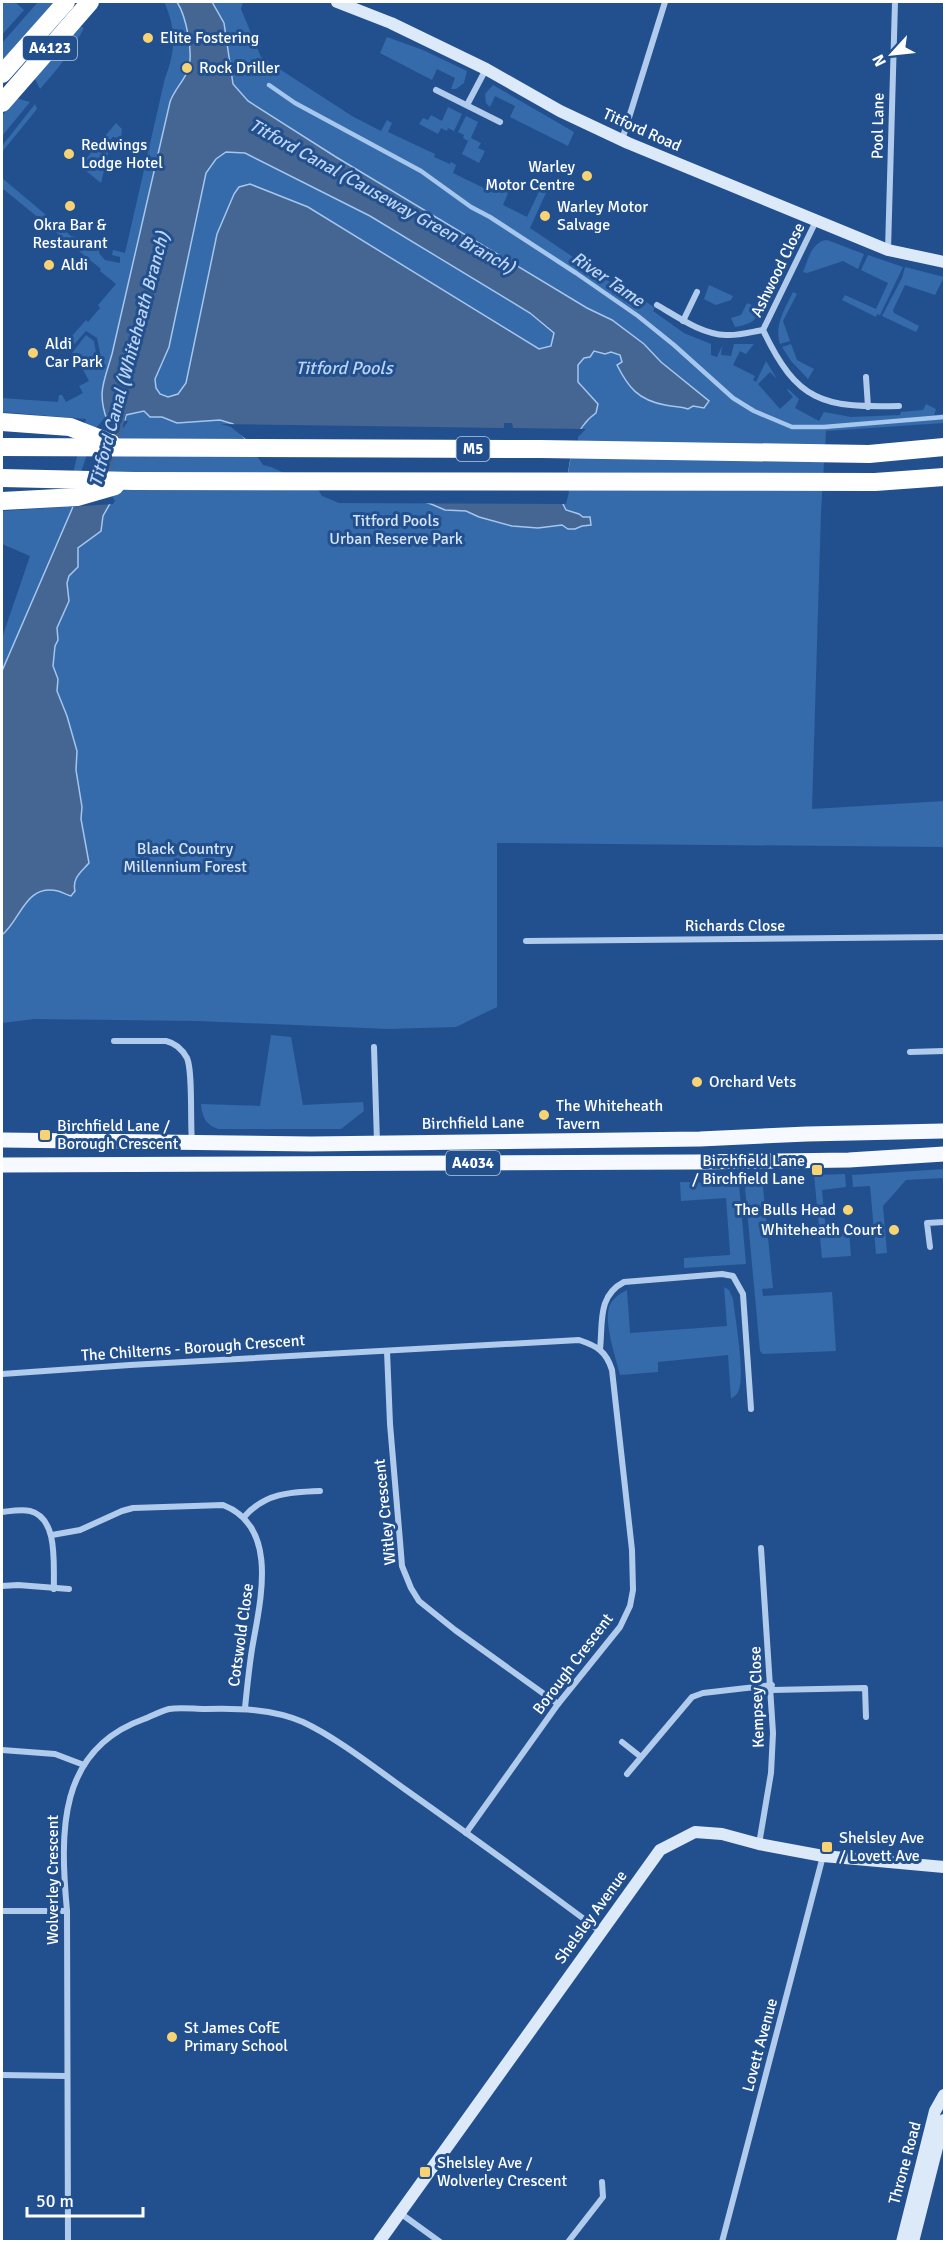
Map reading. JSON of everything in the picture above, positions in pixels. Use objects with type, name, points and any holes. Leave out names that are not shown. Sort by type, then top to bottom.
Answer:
[{"type":"highway","name":"A4123","points":[[2,74],[66,2]]},
{"type":"highway","name":"A4123","points":[[2,103],[90,2]]},
{"type":"highway","name":"M5","points":[[2,422],[70,428],[122,447]]},
{"type":"highway","name":"M5","points":[[2,447],[869,453],[945,447]]},
{"type":"highway","name":"M5","points":[[2,478],[134,481],[875,482],[945,477]]},
{"type":"highway","name":"M5","points":[[2,501],[77,497],[134,481]]},
{"type":"main road","name":"Birchfield Lane","points":[[2,1140],[311,1144],[700,1139],[945,1131]]},
{"type":"main road","name":"A4034","points":[[2,1166],[849,1160],[945,1154]]},
{"type":"street","name":"Titford Road","points":[[337,2],[391,23],[486,69],[560,111],[622,140],[888,250],[945,262]]},
{"type":"street","points":[[622,140],[665,2]]},
{"type":"street","name":"Pool Lane","points":[[888,250],[895,2]]},
{"type":"street","points":[[467,105],[486,69]]},
{"type":"street","points":[[436,90],[500,122]]},
{"type":"street","name":"Ashwood Close","points":[[763,330],[816,221]]},
{"type":"street","points":[[683,321],[697,292]]},
{"type":"street","name":"Ashwood Close","points":[[657,305],[683,321],[706,331],[726,335],[763,330]]},
{"type":"street","name":"Ashwood Close","points":[[763,330],[784,370],[801,387],[842,406],[899,406]]},
{"type":"street","points":[[866,376],[868,407]]},
{"type":"street","name":"Richards Close","points":[[526,941],[945,937]]},
{"type":"street","points":[[114,1041],[166,1041],[174,1043],[182,1050],[190,1072],[192,1143]]},
{"type":"street","points":[[374,1047],[377,1142]]},
{"type":"street","points":[[910,1052],[945,1051]]},
{"type":"street","points":[[930,1247],[927,1223],[945,1222]]},
{"type":"street","name":"Borough Crescent","points":[[466,1833],[558,1704],[620,1627],[630,1606],[633,1590],[632,1550],[612,1370],[608,1359],[600,1349],[602,1308],[616,1286],[624,1282],[722,1274],[733,1276],[743,1294],[751,1409]]},
{"type":"street","points":[[387,1351],[579,1340],[600,1349]]},
{"type":"street","name":"The Chilterns - Borough Crescent","points":[[2,1374],[152,1363],[387,1351]]},
{"type":"street","name":"Witley Crescent","points":[[387,1351],[390,1424],[402,1566],[411,1588],[419,1601],[455,1630],[558,1704]]},
{"type":"street","points":[[52,1535],[80,1530],[133,1508],[222,1505],[234,1509],[244,1517],[253,1507],[267,1498],[284,1492],[320,1491]]},
{"type":"street","points":[[2,1512],[33,1511],[42,1518],[52,1535],[54,1589]]},
{"type":"street","name":"Cotswold Close","points":[[244,1517],[256,1538],[262,1581],[245,1708]]},
{"type":"street","name":"Kempsey Close","points":[[759,1844],[771,1773],[773,1733],[772,1688],[761,1548]]},
{"type":"street","points":[[2,1586],[69,1589]]},
{"type":"street","points":[[627,1774],[692,1697],[703,1693],[772,1688],[865,1688],[866,1716]]},
{"type":"street","name":"Wolverley Crescent","points":[[68,2241],[67,1911],[64,1878],[66,1813],[74,1780],[84,1765],[112,1734],[134,1722],[169,1709],[245,1708],[303,1722],[351,1751],[506,1860],[600,1931]]},
{"type":"street","points":[[622,1742],[641,1756]]},
{"type":"street","points":[[2,1750],[55,1754],[84,1765]]},
{"type":"street","name":"Shelsley Avenue","points":[[379,2241],[660,1850],[696,1832],[722,1833],[759,1844],[823,1856],[945,1867]]},
{"type":"street","name":"Lovett Avenue","points":[[722,2241],[823,1856]]},
{"type":"street","points":[[2,1911],[67,1911]]},
{"type":"street","points":[[2,2075],[66,2076]]},
{"type":"street","name":"Throne Road","points":[[902,2241],[935,2111],[945,2095]]},
{"type":"street","name":"Throne Road","points":[[913,2241],[945,2120]]},
{"type":"street","points":[[568,2241],[603,2197],[602,2182]]},
{"type":"street","points":[[399,2212],[440,2241]]},
{"type":"green space","points":[[2,2],[15,2],[24,10],[2,35]]},
{"type":"green space","points":[[38,2],[56,2],[2,63],[2,43]]},
{"type":"green space","name":"Titford Pools Urban Reserve Park","points":[[164,2],[243,2],[241,9],[261,57],[352,116],[381,131],[387,120],[392,123],[388,132],[435,154],[434,157],[456,165],[453,173],[494,193],[497,187],[508,193],[503,205],[527,217],[544,181],[550,184],[530,228],[619,288],[622,285],[655,308],[653,311],[684,333],[711,344],[711,355],[717,357],[722,346],[721,355],[731,356],[734,344],[754,344],[746,354],[740,351],[733,365],[755,376],[753,380],[756,382],[766,361],[777,379],[770,372],[758,384],[780,409],[793,397],[788,389],[799,399],[795,408],[819,421],[824,412],[851,417],[900,415],[901,412],[923,410],[926,404],[936,409],[934,415],[944,414],[944,423],[826,431],[821,512],[812,809],[944,801],[944,847],[497,843],[497,1007],[456,1027],[388,1029],[198,1021],[34,1019],[2,1023],[2,638],[30,556],[2,544],[2,511],[65,507],[86,419],[2,412],[2,398],[58,402],[59,395],[62,395],[66,402],[83,393],[79,386],[89,381],[78,360],[99,367],[101,358],[97,338],[86,331],[71,348],[66,343],[100,308],[98,305],[116,284],[100,271],[101,269],[2,188],[2,178],[71,236],[101,243],[99,253],[105,260],[120,263],[120,257],[112,255],[113,250],[125,253],[173,49],[171,21]]},
{"type":"green space","points":[[77,25],[84,28],[64,60],[40,89],[34,77]]},
{"type":"green space","points":[[387,37],[423,50],[467,71],[464,83],[456,89],[451,89],[455,78],[437,69],[432,80],[380,53]]},
{"type":"green space","points":[[493,85],[574,132],[568,146],[510,117],[515,106],[495,96],[490,107],[486,103],[485,94]]},
{"type":"green space","points":[[16,98],[30,102],[2,136],[2,116]]},
{"type":"green space","points":[[35,104],[37,109],[2,152],[2,146]]},
{"type":"green space","points":[[448,107],[462,114],[454,131],[441,128],[438,134],[419,124],[423,118],[428,120],[431,115],[442,121]]},
{"type":"green space","points":[[466,116],[478,122],[471,138],[481,143],[478,148],[485,151],[479,163],[462,154],[468,141],[458,132]]},
{"type":"green space","points":[[116,123],[122,129],[121,138],[112,137],[101,183],[80,166]]},
{"type":"green space","points":[[827,240],[864,254],[858,269],[843,261],[807,273],[803,272],[814,247]]},
{"type":"green space","points":[[868,255],[903,267],[880,315],[877,314],[876,317],[842,300],[845,295],[876,309],[888,283],[861,270]]},
{"type":"green space","points":[[905,267],[944,277],[935,295],[905,285],[893,310],[894,313],[919,326],[916,332],[882,316],[902,278]]},
{"type":"green space","points":[[709,285],[733,296],[731,300],[716,305],[704,299]]},
{"type":"green space","points":[[793,292],[797,294],[783,321],[790,341],[780,344],[779,323]]},
{"type":"green space","points":[[747,303],[761,309],[759,314],[751,322],[735,327],[731,318],[741,315]]},
{"type":"green space","points":[[86,335],[94,341],[97,359],[72,353]]},
{"type":"green space","points":[[791,344],[797,360],[814,369],[808,379],[791,361],[782,347]]},
{"type":"green space","points":[[271,1035],[291,1037],[303,1105],[363,1102],[364,1111],[341,1129],[218,1129],[210,1125],[202,1113],[201,1104],[260,1106]]},
{"type":"green space","points":[[944,1169],[944,1178],[906,1180],[883,1206],[887,1253],[876,1254],[870,1186],[853,1187],[852,1175]]},
{"type":"green space","points":[[845,1174],[846,1187],[822,1190],[826,1232],[849,1231],[851,1256],[822,1258],[814,1175]]},
{"type":"green space","points":[[762,1177],[773,1288],[762,1289],[763,1296],[832,1292],[836,1351],[763,1354],[760,1351],[745,1188],[750,1179]]},
{"type":"green space","points":[[680,1182],[739,1184],[746,1264],[684,1268],[684,1258],[730,1255],[730,1252],[726,1198],[681,1201]]},
{"type":"green space","points":[[724,1287],[729,1290],[733,1299],[739,1347],[741,1375],[735,1396],[731,1399],[728,1355],[658,1362],[658,1372],[620,1375],[608,1322],[609,1307],[616,1297],[627,1290],[630,1333],[727,1326]]},
{"type":"water","name":"Titford Pools","points":[[177,2],[212,2],[224,23],[233,84],[248,101],[336,157],[587,308],[612,320],[644,344],[661,362],[709,401],[704,408],[693,406],[688,409],[656,403],[641,396],[625,380],[617,365],[622,362],[620,355],[594,351],[590,357],[584,358],[578,365],[578,382],[598,404],[596,413],[580,431],[568,466],[563,504],[566,510],[583,517],[590,517],[591,525],[575,529],[568,529],[562,525],[538,528],[512,526],[466,511],[445,510],[255,450],[233,424],[220,420],[177,423],[162,417],[150,417],[144,411],[126,415],[125,420],[115,428],[96,491],[112,500],[103,516],[101,531],[78,548],[78,567],[69,576],[67,583],[69,601],[57,628],[58,640],[55,646],[53,666],[58,679],[57,691],[77,751],[76,770],[82,807],[81,819],[89,863],[76,879],[75,891],[71,896],[47,890],[38,893],[25,904],[2,935],[2,671],[72,509],[99,429],[107,420],[102,402],[104,380],[170,102],[190,63],[188,35]],"holes":[[[226,152],[245,153],[370,216],[530,313],[554,333],[551,346],[539,349],[308,207],[250,184],[239,187],[234,194],[217,234],[186,383],[178,394],[168,397],[160,394],[156,388],[155,379],[169,347],[206,173],[216,159]]]},
{"type":"pier","points":[[104,419],[128,421],[124,427],[114,433],[100,489],[111,494],[115,501],[113,504],[69,507],[96,428]]},
{"type":"pier","points":[[504,423],[512,423],[513,428],[586,429],[578,437],[578,443],[570,460],[566,484],[569,492],[566,504],[339,503],[322,496],[317,488],[263,465],[247,440],[231,427],[221,424],[504,428]]},
{"type":"waterway","name":"River Tame","points":[[269,85],[295,103],[421,171],[471,207],[576,273],[638,316],[733,398],[754,411],[792,427],[824,427],[944,417]]},
{"type":"waterway","name":"Titford Canal (Whiteheath Branch)","points":[[95,491],[106,460],[119,409]]},
{"type":"place","name":"Elite Fostering","points":[[148,38]]},
{"type":"place","name":"Rock Driller","points":[[187,68]]},
{"type":"place","name":"Redwings Lodge Hotel","points":[[69,154]]},
{"type":"place","name":"Warley Motor Centre","points":[[587,176]]},
{"type":"place","name":"Okra Bar & Restaurant","points":[[70,206]]},
{"type":"place","name":"Warley Motor Salvage","points":[[545,216]]},
{"type":"place","name":"Aldi","points":[[49,265]]},
{"type":"place","name":"Aldi Car Park","points":[[33,353]]},
{"type":"place","name":"Orchard Vets","points":[[697,1082]]},
{"type":"place","name":"The Whiteheath Tavern","points":[[544,1115]]},
{"type":"place","name":"Birchfield Lane / Borough Crescent","points":[[45,1135]]},
{"type":"place","name":"Birchfield Lane / Birchfield Lane","points":[[817,1170]]},
{"type":"place","name":"The Bulls Head","points":[[848,1210]]},
{"type":"place","name":"Whiteheath Court","points":[[894,1230]]},
{"type":"place","name":"Shelsley Ave / Lovett Ave","points":[[827,1847]]},
{"type":"place","name":"St James CofE Primary School","points":[[172,2037]]},
{"type":"place","name":"Shelsley Ave / Wolverley Crescent","points":[[425,2172]]},
{"type":"water label","name":"Titford Canal (Causeway Green Branch)","points":[[382,196]]},
{"type":"park label","name":"Black Country Millennium Forest","points":[[185,858]]}]
